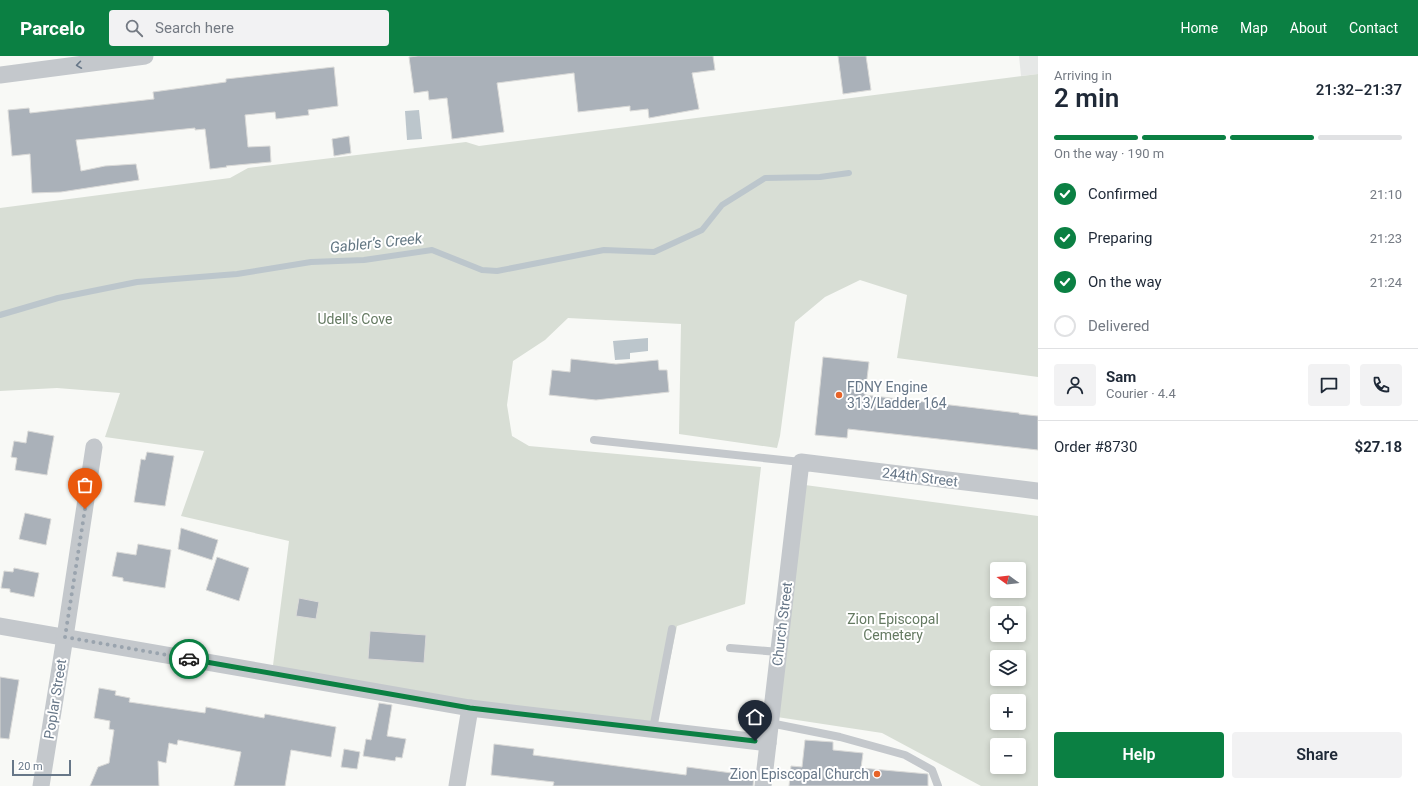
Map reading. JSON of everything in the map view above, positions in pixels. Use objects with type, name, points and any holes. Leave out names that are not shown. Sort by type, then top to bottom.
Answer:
[{"type":"street","points":[[0,75],[145,56]]},
{"type":"street","name":"Poplar Street","points":[[41,786],[94,447]]},
{"type":"street","name":"244th Street","points":[[801,462],[1038,492]]},
{"type":"street","name":"Church Street","points":[[763,786],[801,462]]},
{"type":"street","points":[[0,626],[470,708],[768,742]]},
{"type":"street","points":[[457,786],[470,708]]},
{"type":"lane","points":[[594,440],[801,462]]},
{"type":"lane","points":[[653,729],[672,629]]},
{"type":"lane","points":[[730,648],[779,652]]},
{"type":"lane","points":[[770,723],[840,737],[905,755],[932,770],[938,786]]},
{"type":"shaded area","points":[[1019,56],[1038,56],[1038,74],[1021,76]]},
{"type":"shaded area","points":[[419,110],[422,139],[407,140],[405,111]]},
{"type":"shaded area","points":[[648,338],[648,351],[630,353],[630,359],[615,360],[613,341]]},
{"type":"green space","name":"Udell's Cove","points":[[1038,74],[1038,377],[897,358],[907,295],[860,280],[825,297],[795,322],[780,436],[777,448],[679,434],[681,324],[568,318],[545,340],[513,361],[507,405],[512,436],[529,446],[761,467],[745,604],[677,626],[656,729],[272,673],[289,541],[181,516],[204,451],[105,437],[120,393],[57,388],[0,391],[0,208],[230,178],[248,168],[466,142],[479,146]]},
{"type":"green space","name":"Zion Episcopal Cemetery","points":[[805,485],[1038,516],[1038,786],[981,786],[882,733],[777,717]]},
{"type":"building","points":[[713,56],[715,70],[692,73],[699,109],[649,118],[648,109],[630,111],[630,106],[578,112],[574,73],[497,83],[504,132],[452,139],[447,98],[429,100],[428,91],[414,93],[409,57]]},
{"type":"building","points":[[838,56],[866,56],[871,90],[843,94]]},
{"type":"building","points":[[334,67],[338,106],[308,110],[309,115],[276,119],[275,112],[245,115],[248,147],[270,146],[271,162],[210,169],[205,129],[195,130],[195,128],[76,140],[81,171],[105,166],[136,164],[139,180],[61,192],[32,193],[30,154],[12,156],[8,110],[29,108],[30,113],[154,99],[153,92],[226,82],[226,79]]},
{"type":"building","points":[[349,136],[351,153],[334,156],[332,139]]},
{"type":"building","points":[[823,357],[869,362],[865,395],[1038,416],[1038,450],[848,429],[847,438],[815,435]]},
{"type":"building","points":[[571,359],[616,364],[658,360],[659,370],[667,370],[669,392],[596,400],[549,395],[552,370],[570,372]]},
{"type":"building","points":[[28,431],[54,436],[47,475],[15,470],[17,458],[11,457],[14,441],[26,443]]},
{"type":"building","points":[[147,452],[174,456],[165,506],[134,502],[141,459],[145,460]]},
{"type":"building","points":[[25,513],[51,519],[46,545],[19,539]]},
{"type":"building","points":[[181,528],[218,540],[212,560],[178,549]]},
{"type":"building","points":[[138,544],[171,550],[165,588],[123,581],[123,578],[112,576],[117,552],[136,555]]},
{"type":"building","points":[[217,557],[249,568],[239,601],[206,590]]},
{"type":"building","points":[[14,568],[39,573],[34,597],[10,592],[10,589],[1,588],[4,571],[13,572]]},
{"type":"building","points":[[299,598],[319,602],[316,619],[296,616]]},
{"type":"building","points":[[370,631],[426,635],[424,663],[368,659]]},
{"type":"building","points":[[0,677],[19,680],[9,739],[0,738]]},
{"type":"building","points":[[99,688],[116,691],[115,695],[130,698],[129,702],[205,713],[206,707],[264,718],[265,714],[336,727],[331,757],[291,750],[285,786],[234,786],[241,752],[178,740],[177,745],[169,743],[166,763],[158,761],[159,786],[90,786],[98,767],[109,763],[114,730],[109,729],[110,721],[94,718]]},
{"type":"building","points":[[379,703],[392,705],[387,736],[406,739],[402,758],[396,757],[395,761],[363,756],[366,739],[371,740]]},
{"type":"building","points":[[805,740],[833,742],[833,750],[863,753],[861,768],[928,774],[928,786],[789,786],[791,766],[802,767]]},
{"type":"building","points":[[494,744],[534,749],[533,755],[686,775],[687,767],[754,776],[753,786],[553,786],[554,782],[491,775]]},
{"type":"building","points":[[344,749],[360,752],[357,769],[341,767]]},
{"type":"waterway","name":"Gabler’s Creek","points":[[0,315],[58,298],[137,282],[237,274],[311,262],[364,260],[432,250],[482,270],[497,271],[604,250],[654,252],[702,230],[722,205],[765,178],[820,177],[849,173]]},
{"type":"way so far","points":[[85,509],[65,637],[189,659]]},
{"type":"place","name":"FDNY Engine 313/Ladder 164","points":[[839,395]]},
{"type":"place","name":"Zion Episcopal Church","points":[[877,774]]},
{"type":"route","points":[[189,659],[470,708],[755,741]]}]
